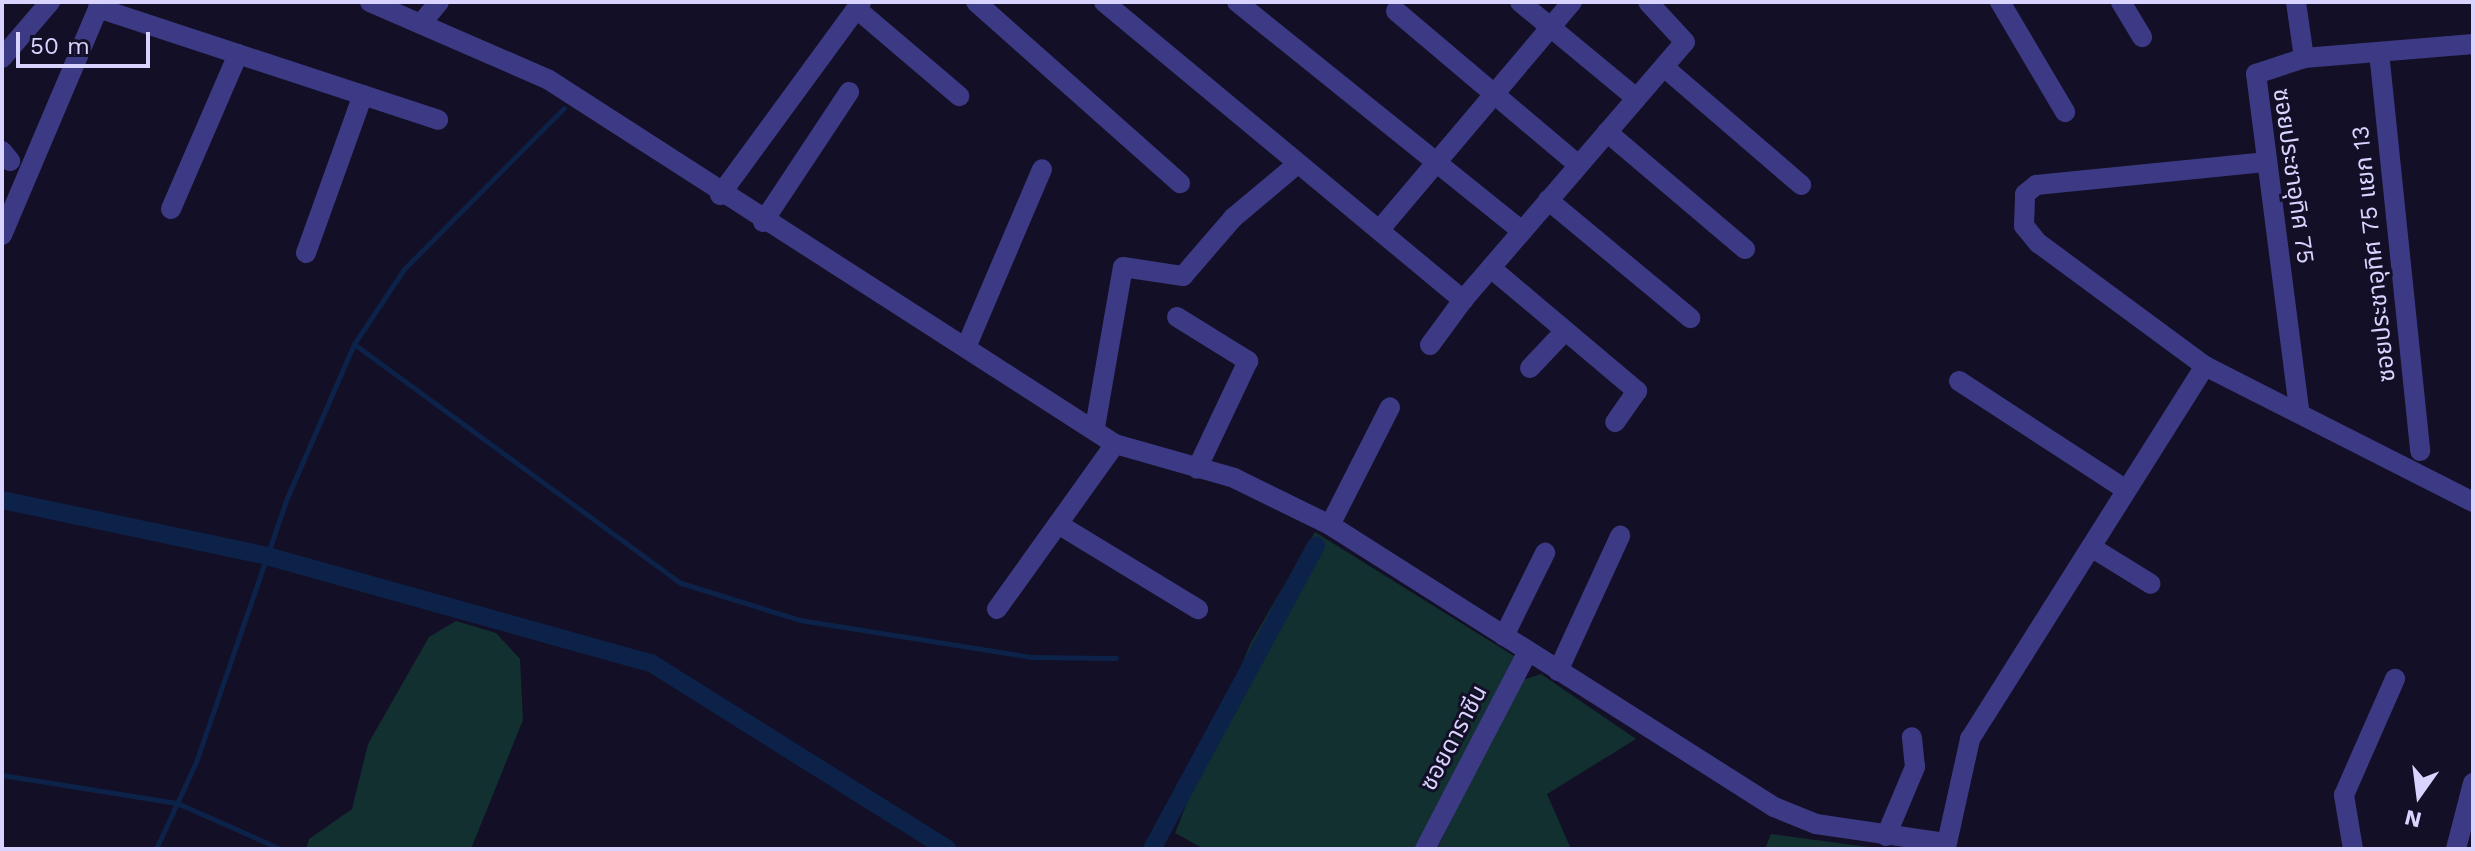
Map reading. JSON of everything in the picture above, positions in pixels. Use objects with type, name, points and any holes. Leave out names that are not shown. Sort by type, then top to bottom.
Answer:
[{"type":"street","points":[[2,58],[50,2]]},
{"type":"street","points":[[370,2],[424,20],[549,80],[720,195],[967,345],[1095,427],[1115,444],[1234,478],[1330,525],[1796,819],[1940,846],[1953,833],[1970,739],[2205,366]]},
{"type":"street","points":[[424,20],[439,2]]},
{"type":"street","points":[[976,2],[1180,183]]},
{"type":"street","points":[[1104,2],[1295,166],[1381,228],[1463,300]]},
{"type":"street","points":[[1237,2],[1440,160],[1522,231]]},
{"type":"street","points":[[1520,2],[1636,98]]},
{"type":"street","points":[[1381,228],[1572,2]]},
{"type":"street","points":[[1430,345],[1463,300],[1686,39],[1648,2]]},
{"type":"street","points":[[2000,2],[2065,112]]},
{"type":"street","points":[[2121,2],[2142,37]]},
{"type":"street","points":[[2296,2],[2304,58]]},
{"type":"street","points":[[2,235],[95,6],[438,120]]},
{"type":"street","points":[[720,195],[860,6],[959,96]]},
{"type":"street","points":[[1396,11],[1577,164]]},
{"type":"street","name":"ซอยประชาอุทิศ 75","points":[[2299,409],[2253,81],[2266,67],[2304,58],[2473,44]]},
{"type":"street","name":"ซอยประชาอุทิศ 75 แยก 13","points":[[2379,52],[2420,451]]},
{"type":"street","points":[[171,209],[238,54]]},
{"type":"street","points":[[1664,67],[1801,185]]},
{"type":"street","points":[[763,222],[849,92]]},
{"type":"street","points":[[306,253],[363,95]]},
{"type":"street","points":[[1607,132],[1745,249]]},
{"type":"street","points":[[2265,162],[2036,185],[2025,194],[2024,226],[2038,243],[2205,366],[2299,409],[2473,502]]},
{"type":"street","points":[[1095,427],[1123,267],[1183,276],[1233,218],[1295,166]]},
{"type":"street","points":[[967,345],[1042,169]]},
{"type":"street","points":[[1548,200],[1690,318]]},
{"type":"street","points":[[1491,268],[1637,391],[1615,422]]},
{"type":"street","points":[[1177,317],[1248,361],[1197,469]]},
{"type":"street","points":[[1530,368],[1565,331]]},
{"type":"street","points":[[1959,381],[2126,490]]},
{"type":"street","points":[[1330,525],[1390,407]]},
{"type":"street","points":[[997,609],[1115,444]]},
{"type":"street","points":[[1058,524],[1198,609]]},
{"type":"street","points":[[1558,671],[1620,536]]},
{"type":"street","points":[[2091,547],[2151,584]]},
{"type":"street","points":[[1504,636],[1545,553]]},
{"type":"street","name":"ซอยดาราซีน","points":[[1425,849],[1528,651]]},
{"type":"street","points":[[2353,849],[2344,795],[2395,679]]},
{"type":"street","points":[[1886,836],[1915,767],[1912,737]]},
{"type":"street","points":[[2456,849],[2473,783]]},
{"type":"green space","points":[[1315,532],[1514,656],[1415,849],[1204,849],[1175,833],[1250,644]]},
{"type":"green space","points":[[456,621],[496,633],[520,659],[523,720],[471,849],[306,849],[309,839],[352,809],[368,744],[429,637]]},
{"type":"green space","points":[[1541,674],[1636,739],[1547,794],[1571,849],[1437,849],[1520,681]]},
{"type":"green space","points":[[1771,834],[1876,848],[1878,849],[1765,849]]},
{"type":"waterway","points":[[156,849],[196,762],[287,498],[354,344],[404,269],[564,108]]},
{"type":"waterway","points":[[354,344],[681,583],[800,620],[1030,657],[1116,658]]},
{"type":"waterway","points":[[2,500],[267,556],[651,663],[947,849]]},
{"type":"waterway","points":[[1152,849],[1316,546]]},
{"type":"waterway","points":[[2,775],[177,803],[281,849]]}]
